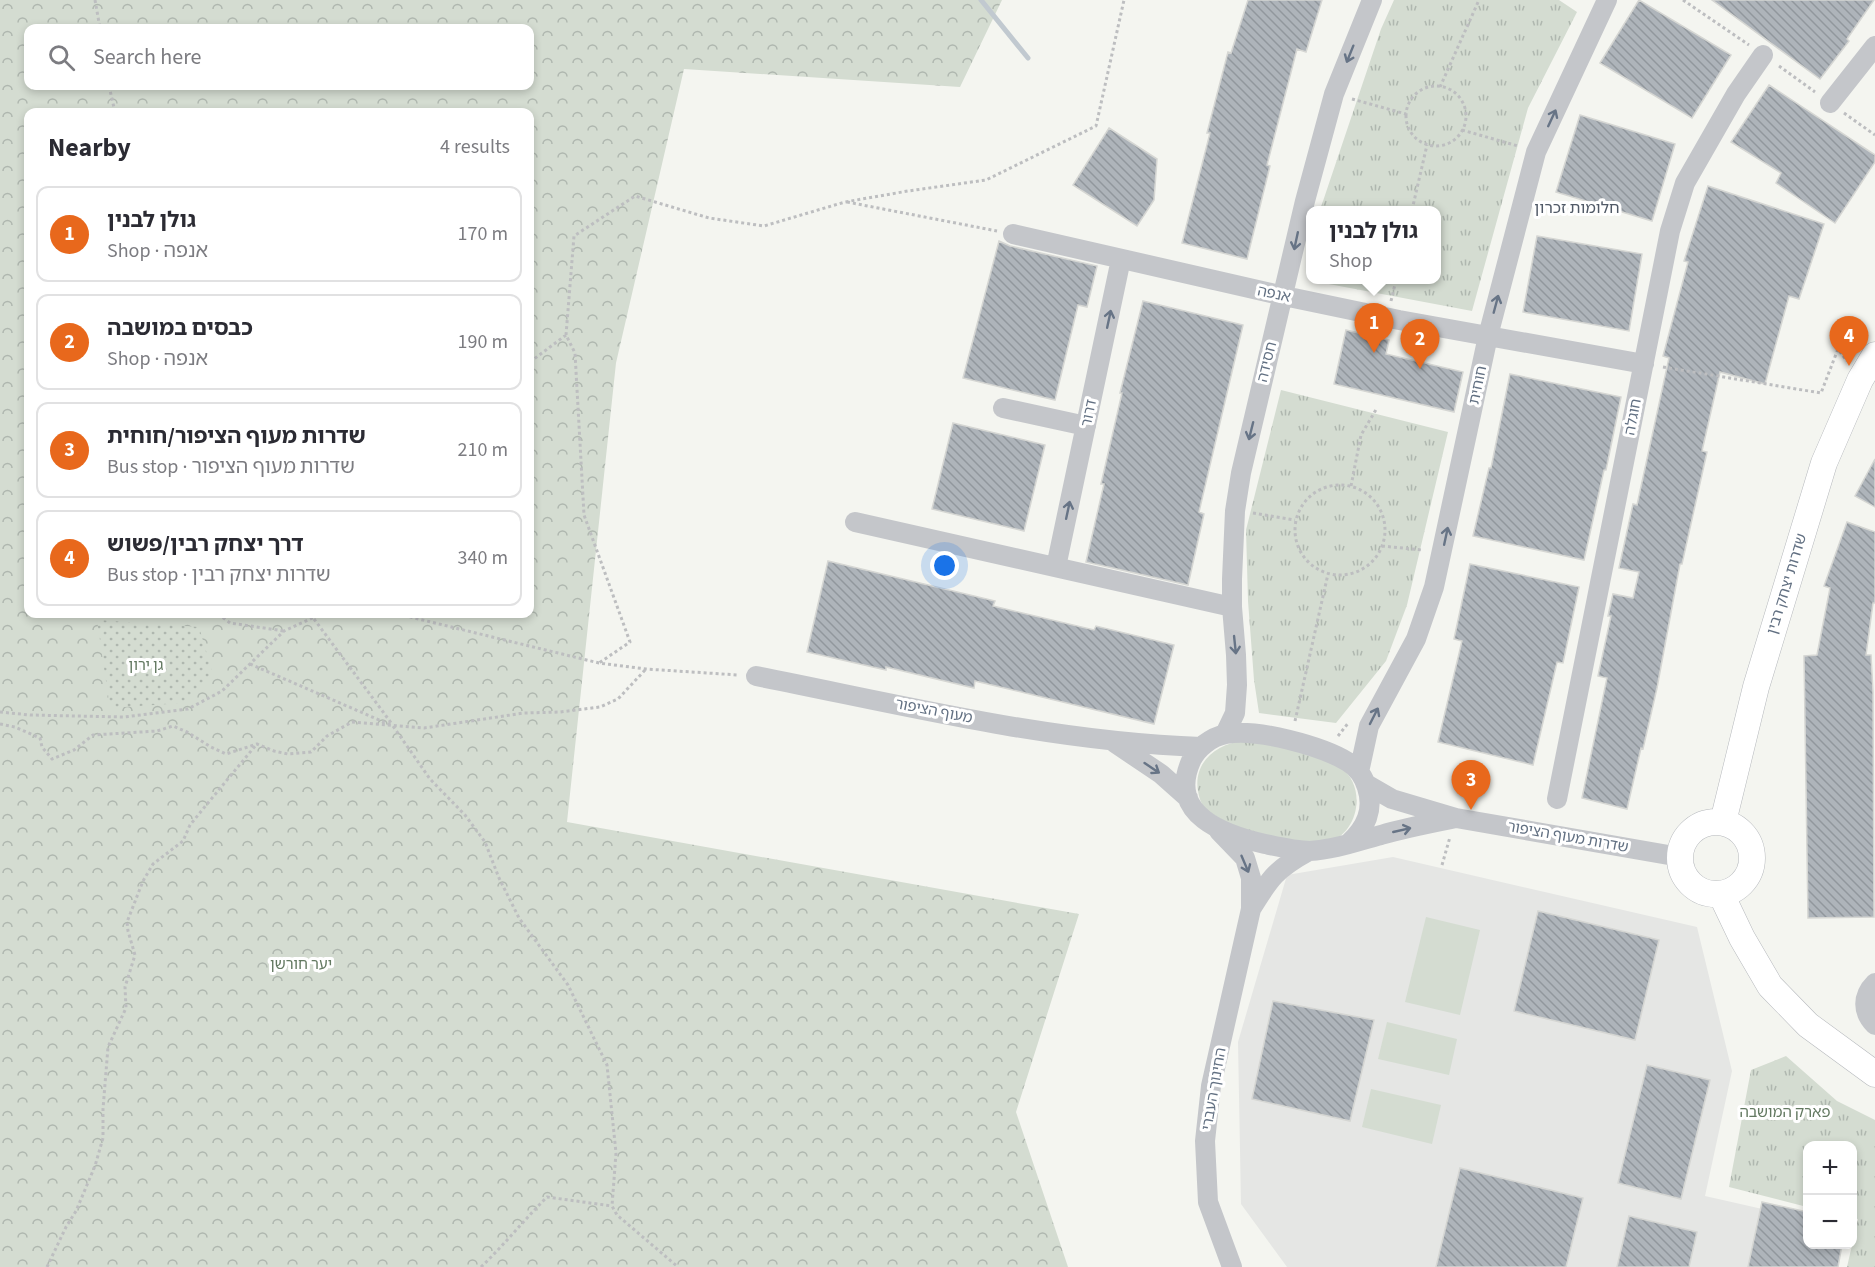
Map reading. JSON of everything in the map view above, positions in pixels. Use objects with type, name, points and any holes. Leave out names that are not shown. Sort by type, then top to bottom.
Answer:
[{"type":"main road","name":"שדרות יצחק רבין","points":[[1723,822],[1756,687],[1824,463],[1860,380],[1875,355]]},
{"type":"main road","points":[[1711,821],[1723,822],[1734,825],[1750,842],[1753,865],[1742,884],[1732,891],[1721,894],[1708,893],[1697,889],[1684,874],[1680,857],[1682,844],[1689,833],[1699,825],[1711,821]]},
{"type":"main road","points":[[1721,894],[1742,938],[1770,986],[1808,1025],[1875,1074]]},
{"type":"street","name":"חסידה","points":[[1225,734],[1236,713],[1237,685],[1232,607],[1235,511],[1241,473],[1305,201],[1334,94],[1372,0]]},
{"type":"street","name":"חוחית","points":[[1363,778],[1369,726],[1416,639],[1434,586],[1488,336],[1536,152],[1602,2]]},
{"type":"street","points":[[1830,103],[1875,46]]},
{"type":"street","name":"חוגלה","points":[[1557,799],[1670,231],[1685,183],[1736,94],[1763,55]]},
{"type":"street","name":"אנפה","points":[[1013,234],[1284,296],[1644,364]]},
{"type":"street","name":"דרור","points":[[1056,567],[1121,259]]},
{"type":"street","points":[[1003,408],[1086,426]]},
{"type":"street","points":[[855,522],[1232,607]]},
{"type":"street","name":"מעוף הציפור","points":[[756,676],[982,720],[1113,742],[1201,747]]},
{"type":"street","points":[[1225,734],[1260,735],[1291,741],[1349,762],[1363,778],[1370,800],[1368,816],[1361,831],[1349,843],[1335,848],[1309,851],[1251,840],[1216,828],[1204,821],[1195,811],[1188,798],[1186,784],[1187,771],[1192,758],[1212,739],[1225,734]]},
{"type":"street","name":"מעוף הציפור","points":[[1113,742],[1161,774],[1188,798]]},
{"type":"street","name":"שדרות מעוף הציפור","points":[[1363,778],[1392,799],[1456,818],[1680,857]]},
{"type":"street","name":"שדרות מעוף הציפור","points":[[1349,843],[1456,818]]},
{"type":"street","name":"החינוך העברי","points":[[1216,828],[1245,858],[1251,878],[1251,909],[1211,1086],[1205,1141],[1208,1202],[1232,1267]]},
{"type":"street","name":"החינוך העברי","points":[[1251,909],[1268,881],[1285,864],[1309,851]]},
{"type":"street","points":[[1875,983],[1868,991],[1865,1008],[1868,1017],[1875,1025]]},
{"type":"path","points":[[95,0],[99,24]]},
{"type":"path","points":[[599,663],[630,642],[584,515],[575,353],[566,335],[574,236],[635,196],[710,218],[764,226],[845,202],[986,180],[1096,126],[1124,0]]},
{"type":"path","points":[[1440,87],[1479,0]]},
{"type":"path","points":[[1429,87],[1440,87],[1451,90],[1462,102],[1466,113],[1462,130],[1456,138],[1447,144],[1427,145],[1418,141],[1411,134],[1406,114],[1412,98],[1420,91],[1429,87]]},
{"type":"path","points":[[110,90],[114,108]]},
{"type":"path","points":[[1334,94],[1406,114]]},
{"type":"path","points":[[1462,130],[1536,152]]},
{"type":"path","points":[[1413,206],[1427,145]]},
{"type":"path","points":[[845,202],[1013,234]]},
{"type":"path","points":[[534,359],[566,335]]},
{"type":"path","points":[[1644,364],[1821,393],[1838,349],[1860,380]]},
{"type":"path","points":[[1351,486],[1361,435],[1377,408]]},
{"type":"path","points":[[1336,485],[1351,486],[1365,492],[1376,502],[1383,516],[1385,531],[1382,546],[1376,558],[1366,567],[1354,573],[1328,574],[1305,559],[1296,541],[1295,520],[1300,507],[1316,492],[1336,485]]},
{"type":"path","points":[[1235,511],[1295,520]]},
{"type":"path","points":[[1382,546],[1443,551]]},
{"type":"path","points":[[1291,741],[1328,574]]},
{"type":"path","points":[[223,618],[230,623],[284,631]]},
{"type":"path","points":[[414,618],[599,663],[646,669],[756,676]]},
{"type":"path","points":[[0,712],[124,717],[188,709],[222,691],[284,631],[314,619],[430,779],[465,815],[485,842],[519,918],[568,985],[607,1065],[614,1115],[616,1153],[612,1206],[617,1215],[678,1267]]},
{"type":"path","points":[[250,664],[393,726]]},
{"type":"path","points":[[0,724],[15,727],[40,738],[42,747],[52,759],[75,750],[93,735],[157,731],[173,726],[226,754],[257,744],[288,754],[311,752],[327,736],[352,722],[424,728],[524,712],[560,712],[600,707],[618,699],[646,669]]},
{"type":"path","points":[[0,707],[5,713]]},
{"type":"path","points":[[47,1267],[76,1211],[95,1166],[103,1138],[108,1047],[126,1008],[125,987],[135,955],[128,931],[128,922],[143,881],[153,864],[183,841],[190,825],[257,744]]},
{"type":"path","points":[[1442,865],[1456,818]]},
{"type":"path","points":[[481,1267],[547,1197],[612,1206]]},
{"type":"shaded area","points":[[1393,857],[1697,927],[1732,1071],[1705,1196],[1803,1218],[1803,1249],[1836,1249],[1832,1267],[1287,1267],[1241,1204],[1238,1042],[1287,875]]},
{"type":"green space","name":"יער חורשן","points":[[0,0],[1002,0],[960,87],[684,69],[616,363],[567,822],[1079,914],[1016,1112],[1068,1267],[0,1267]]},
{"type":"green space","points":[[1394,0],[1559,0],[1577,12],[1528,108],[1472,311],[1329,284],[1441,284],[1441,206],[1321,206],[1381,29]]},
{"type":"green space","points":[[1281,390],[1448,432],[1407,605],[1386,661],[1336,723],[1259,713],[1248,601],[1246,530]]},
{"type":"green space","name":"גן ירון","points":[[97,620],[199,627],[214,678],[183,703],[110,708]]},
{"type":"green space","points":[[1244,741],[1297,750],[1340,767],[1349,775],[1357,798],[1356,810],[1346,831],[1337,839],[1325,843],[1305,843],[1242,831],[1207,810],[1201,802],[1197,781],[1203,763],[1216,750]]},
{"type":"green space","points":[[1426,917],[1480,930],[1460,1015],[1405,1002]]},
{"type":"green space","points":[[1387,1022],[1457,1039],[1449,1075],[1378,1059]]},
{"type":"green space","name":"פארק המושבה","points":[[1786,1056],[1837,1101],[1875,1120],[1875,1267],[1847,1267],[1851,1249],[1857,1249],[1857,1141],[1803,1141],[1803,1206],[1729,1187],[1751,1070]]},
{"type":"green space","points":[[1371,1089],[1441,1105],[1432,1144],[1362,1127]]},
{"type":"building","points":[[1248,0],[1322,0],[1306,52],[1297,49],[1267,165],[1270,166],[1247,259],[1182,243],[1228,52],[1231,53]]},
{"type":"building","points":[[1639,0],[1731,55],[1692,118],[1600,63]]},
{"type":"building","points":[[1712,0],[1874,0],[1847,39],[1849,41],[1820,79]]},
{"type":"building","points":[[1769,85],[1875,155],[1875,162],[1835,223],[1776,183],[1781,173],[1731,142]]},
{"type":"building","points":[[1580,115],[1675,144],[1652,221],[1556,192]]},
{"type":"building","points":[[1109,128],[1157,159],[1154,200],[1137,226],[1073,185]]},
{"type":"building","points":[[1708,186],[1824,224],[1799,299],[1789,296],[1765,384],[1720,372],[1702,451],[1707,452],[1682,564],[1680,564],[1657,688],[1627,809],[1582,798],[1607,678],[1598,676],[1611,616],[1608,616],[1613,594],[1633,598],[1639,572],[1619,568],[1633,504],[1637,505],[1669,358],[1663,356],[1688,262],[1684,261]]},
{"type":"building","points":[[1537,236],[1642,254],[1629,331],[1523,312]]},
{"type":"building","points":[[999,241],[1010,246],[1097,266],[1087,307],[1078,305],[1055,400],[963,378]]},
{"type":"building","points":[[1143,301],[1243,325],[1199,512],[1204,514],[1188,585],[1086,562],[1104,484],[1101,484],[1122,393],[1120,393]]},
{"type":"building","points":[[1346,330],[1389,340],[1386,354],[1463,372],[1454,412],[1334,384]]},
{"type":"building","points":[[1510,374],[1621,397],[1584,560],[1473,536],[1489,468],[1491,468]]},
{"type":"building","points":[[953,423],[1045,445],[1024,531],[932,509]]},
{"type":"building","points":[[1875,459],[1875,507],[1855,496]]},
{"type":"building","points":[[1847,522],[1875,532],[1875,603],[1873,603],[1866,655],[1871,655],[1873,692],[1874,917],[1808,918],[1804,656],[1817,655],[1830,588],[1824,586]]},
{"type":"building","points":[[828,561],[995,601],[993,606],[1094,630],[1096,626],[1174,645],[1154,724],[975,681],[974,688],[886,667],[886,670],[807,652]]},
{"type":"building","points":[[1470,564],[1579,587],[1563,663],[1557,662],[1533,765],[1438,742],[1462,641],[1454,639]]},
{"type":"building","points":[[1538,911],[1659,940],[1635,1040],[1514,1011]]},
{"type":"building","points":[[1273,1001],[1374,1020],[1350,1121],[1252,1099]]},
{"type":"building","points":[[1647,1065],[1710,1080],[1681,1199],[1618,1183]]},
{"type":"building","points":[[1460,1168],[1583,1198],[1566,1267],[1436,1267]]},
{"type":"building","points":[[1762,1202],[1803,1211],[1803,1249],[1841,1249],[1838,1267],[1748,1267]]},
{"type":"building","points":[[1629,1216],[1697,1232],[1689,1267],[1617,1267]]},
{"type":"waterway","points":[[981,0],[1028,58]]},
{"type":"place","name":"גולן לבנין","points":[[1374,353]]},
{"type":"place","name":"דרך יצחק רבין/פשוש","points":[[1849,366]]},
{"type":"place","name":"כבסים במושבה","points":[[1420,369]]},
{"type":"place","name":"שדרות מעוף הציפור/חוחית","points":[[1471,810]]},
{"type":"district","name":"חלומות זכרון","points":[[1577,208]]}]
